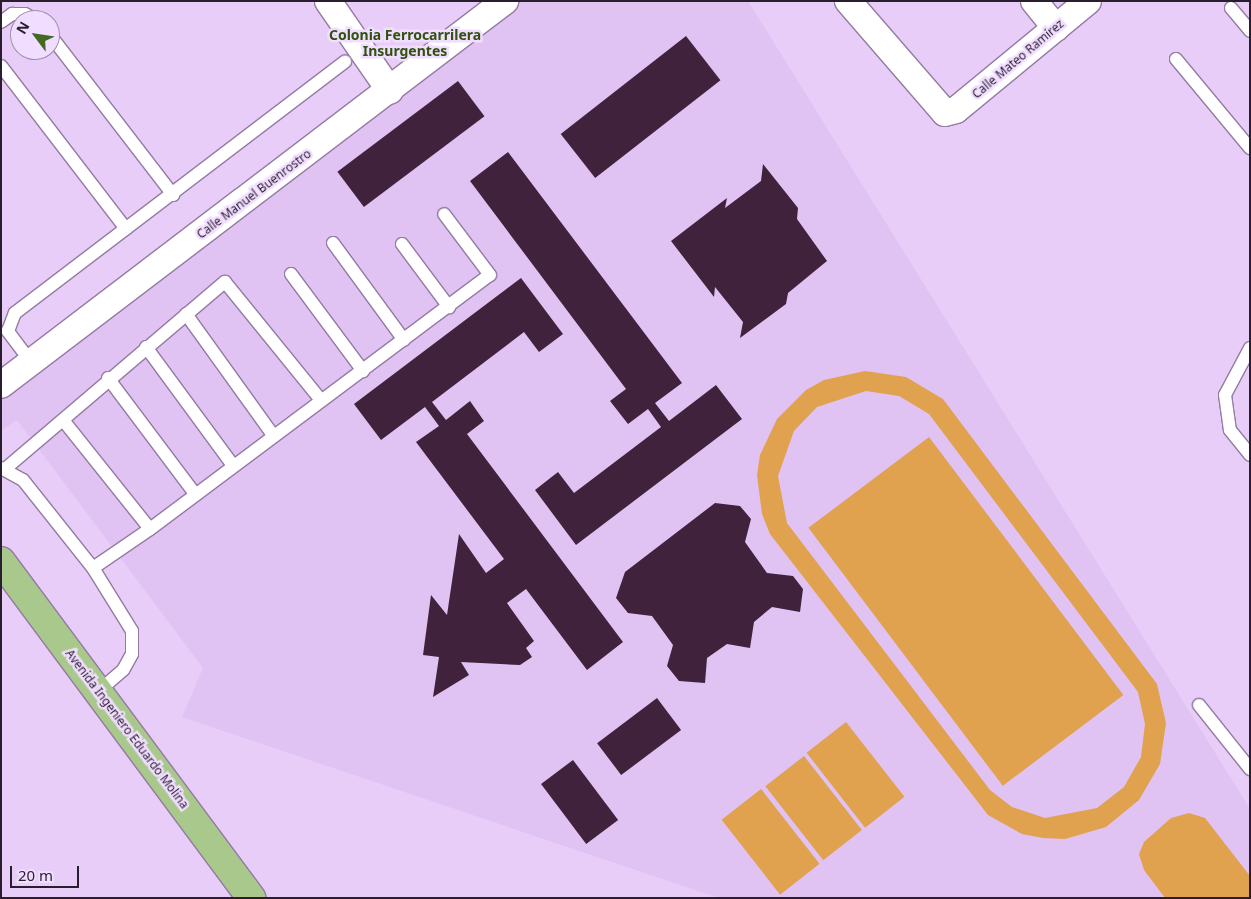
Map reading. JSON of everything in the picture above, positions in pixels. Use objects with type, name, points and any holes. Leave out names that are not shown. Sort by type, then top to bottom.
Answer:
[{"type":"main road","name":"Avenida Ingeniero Eduardo Molina","points":[[1,561],[99,690],[252,898]]},
{"type":"street","name":"Calle Manuel Buenrostro","points":[[1,385],[390,91],[505,1]]},
{"type":"street","name":"Calle Mateo Ramírez","points":[[848,1],[945,113],[956,110],[1088,1]]},
{"type":"street","points":[[1034,1],[1056,28]]},
{"type":"street","points":[[339,5],[390,91]]},
{"type":"lane","points":[[1230,8],[1250,31]]},
{"type":"lane","points":[[60,48],[173,195]]},
{"type":"lane","points":[[1176,59],[1250,148]]},
{"type":"lane","points":[[31,362],[11,337],[10,318],[345,62]]},
{"type":"lane","points":[[1,66],[126,228]]},
{"type":"lane","points":[[93,568],[150,529],[196,495],[232,464],[363,371],[449,307],[490,273],[444,214]]},
{"type":"lane","points":[[333,244],[404,340]]},
{"type":"lane","points":[[402,244],[449,307]]},
{"type":"lane","points":[[291,274],[363,371]]},
{"type":"lane","points":[[99,690],[123,670],[133,643],[132,631],[93,568],[23,480],[3,468],[63,420],[108,378],[186,314],[230,283],[321,400]]},
{"type":"lane","points":[[186,314],[273,435]]},
{"type":"lane","points":[[146,347],[232,464]]},
{"type":"lane","points":[[1250,348],[1225,395],[1230,430],[1250,455]]},
{"type":"lane","points":[[108,378],[196,495]]},
{"type":"lane","points":[[63,420],[150,529]]},
{"type":"lane","points":[[1199,705],[1250,769]]},
{"type":"shaded area","points":[[514,1],[748,1],[1250,809],[1250,898],[719,898],[182,717],[203,668],[17,420],[1,431],[1,392]]},
{"type":"shaded area","points":[[865,371],[906,377],[943,399],[1157,684],[1166,723],[1160,764],[1139,800],[1106,827],[1065,839],[1043,838],[1022,834],[988,815],[770,534],[762,514],[757,475],[760,455],[777,419],[806,390],[824,380]],"holes":[[[866,391],[899,396],[929,414],[1138,692],[1145,724],[1141,757],[1124,787],[1097,808],[1045,818],[1012,807],[990,790],[787,523],[778,476],[794,431],[817,407]]]},
{"type":"shaded area","points":[[929,437],[1123,695],[1003,786],[808,528]]},
{"type":"shaded area","points":[[846,722],[904,797],[865,828],[807,753]]},
{"type":"shaded area","points":[[804,756],[862,830],[823,860],[765,786]]},
{"type":"shaded area","points":[[761,789],[819,864],[780,895],[722,820]]},
{"type":"shaded area","points":[[1189,813],[1205,818],[1250,876],[1250,898],[1165,898],[1144,870],[1139,854],[1144,842],[1171,818]]},
{"type":"building","points":[[686,36],[720,80],[595,178],[561,134]]},
{"type":"building","points":[[458,81],[484,116],[364,207],[337,172]]},
{"type":"building","points":[[508,152],[682,383],[655,403],[669,421],[716,385],[742,419],[576,545],[535,490],[558,472],[574,493],[661,427],[648,409],[628,424],[610,401],[626,389],[470,181]]},
{"type":"building","points":[[763,164],[798,208],[797,219],[827,261],[788,293],[786,304],[740,338],[743,322],[715,287],[714,297],[671,241],[727,198],[725,208],[761,181]]},
{"type":"building","points":[[521,278],[563,334],[539,352],[524,332],[432,402],[446,420],[470,401],[484,421],[467,434],[623,642],[587,670],[526,589],[507,603],[534,641],[526,648],[532,657],[520,665],[461,662],[469,675],[433,697],[439,657],[423,655],[431,595],[447,615],[459,534],[486,573],[504,559],[416,442],[439,426],[425,407],[381,440],[354,404]]},
{"type":"building","points":[[715,503],[740,506],[751,519],[745,542],[767,573],[793,576],[803,589],[800,612],[772,607],[754,622],[750,648],[727,644],[707,658],[705,683],[679,681],[667,666],[673,645],[652,616],[628,613],[616,598],[625,572]]},
{"type":"building","points":[[657,698],[681,730],[621,775],[597,743]]},
{"type":"building","points":[[573,760],[618,820],[586,844],[541,784]]},
{"type":"district","name":"Colonia Ferrocarrilera Insurgentes","points":[[405,43]]}]
